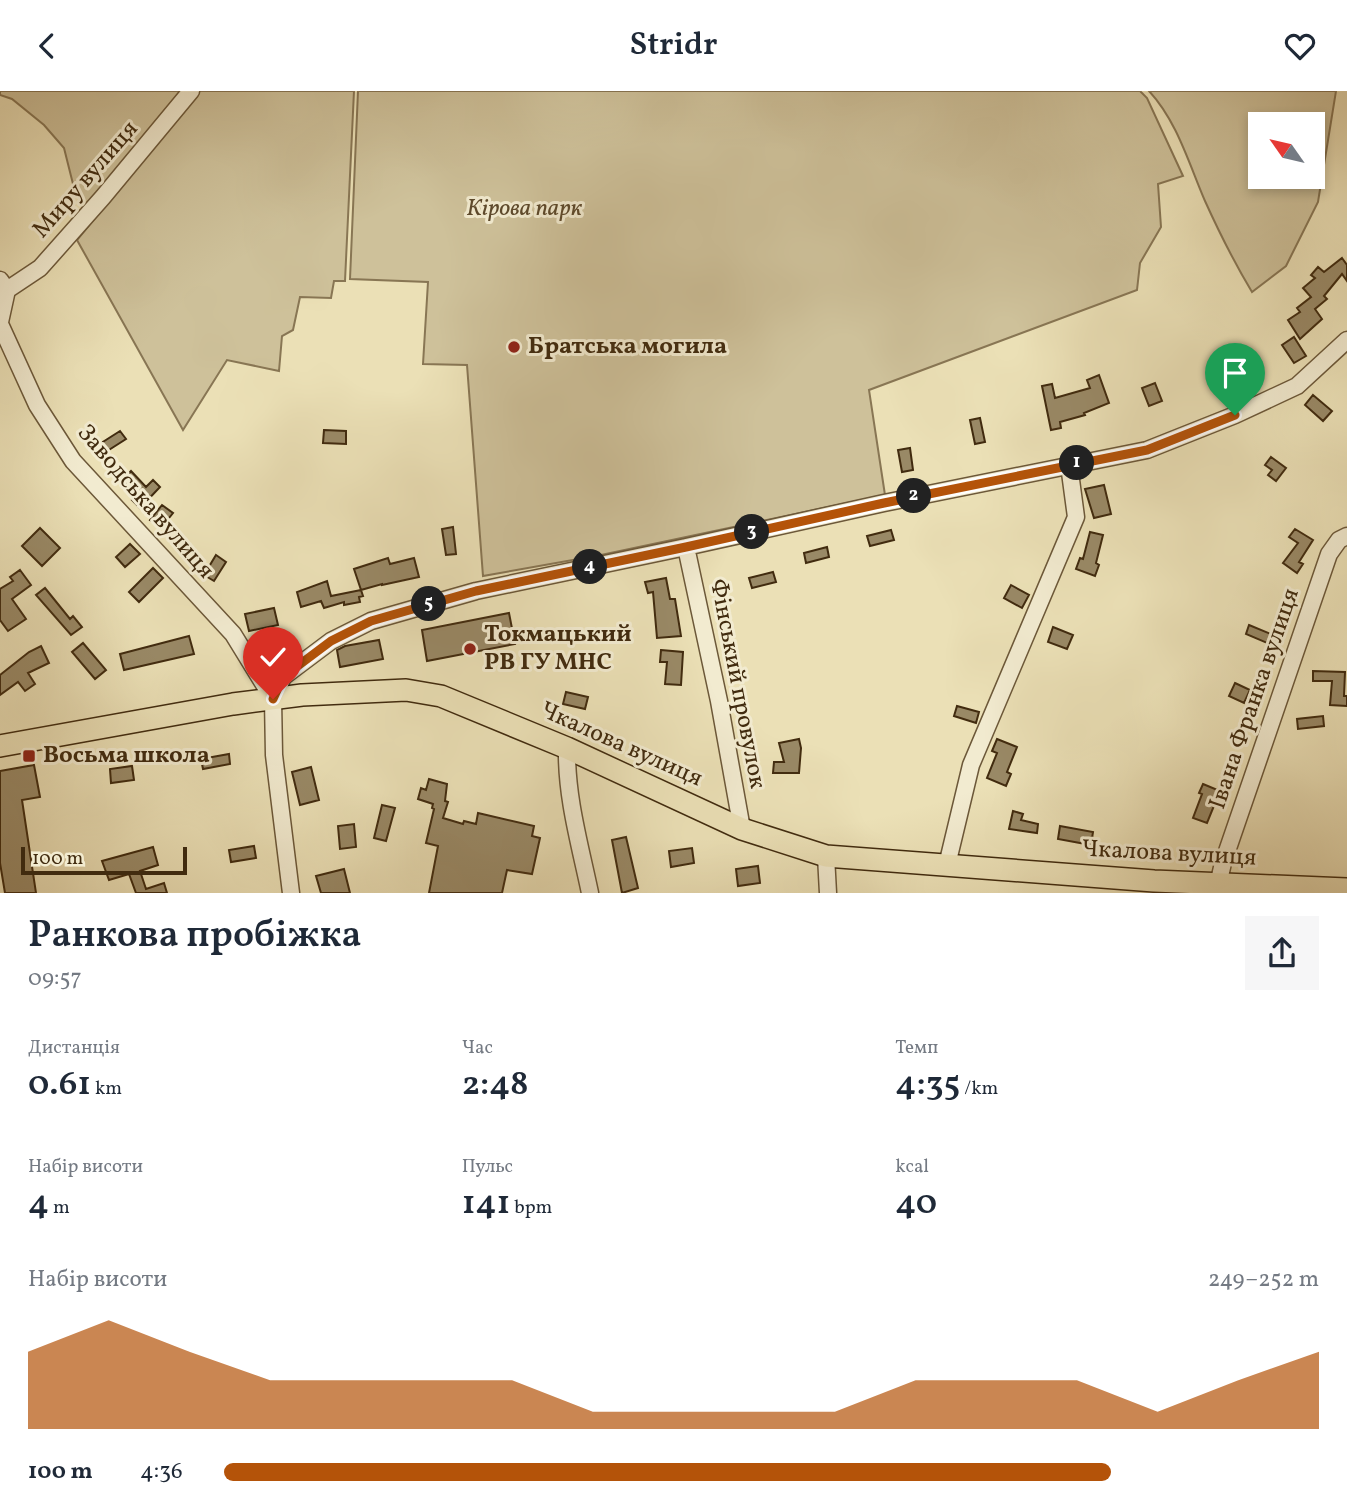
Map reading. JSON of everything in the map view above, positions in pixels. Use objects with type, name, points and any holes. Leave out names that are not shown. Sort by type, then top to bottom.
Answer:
[{"type":"main road","name":"Чкалова вулиця","points":[[0,746],[273,699],[369,690],[405,690],[441,697],[567,748],[742,829],[826,856],[947,865],[1155,887],[1218,885],[1347,889]]},
{"type":"street","name":"Миру вулиця","points":[[4,285],[40,268],[191,91]]},
{"type":"street","name":"Заводська вулиця","points":[[4,285],[0,323],[37,405],[73,461],[233,634],[273,699]]},
{"type":"street","points":[[291,893],[274,755],[273,699],[283,677],[331,641],[371,621],[476,591],[884,503],[1147,450],[1235,415],[1297,386],[1347,341]]},
{"type":"street","points":[[947,865],[971,765],[1076,517],[1069,465]]},
{"type":"street","name":"Івана Франка вулиця","points":[[1218,885],[1223,863],[1329,554],[1339,540],[1347,536]]},
{"type":"street","name":"Фінський провулок","points":[[686,547],[719,701],[742,829]]},
{"type":"street","points":[[567,748],[571,801],[590,893]]},
{"type":"street","points":[[826,856],[828,893]]},
{"type":"green space","points":[[0,91],[185,91],[85,212],[73,184],[64,148],[44,125],[12,99],[0,95]]},
{"type":"green space","points":[[199,91],[354,91],[345,281],[334,281],[331,298],[300,297],[293,330],[282,336],[279,371],[227,360],[183,430],[77,240]]},
{"type":"green space","name":"Кірова парк","points":[[358,91],[1140,91],[1147,98],[1183,176],[1158,184],[1161,227],[1140,263],[1137,290],[869,390],[885,495],[601,555],[483,576],[467,365],[423,364],[428,282],[350,279]]},
{"type":"green space","points":[[1149,91],[1336,91],[1325,159],[1325,112],[1248,112],[1248,189],[1320,189],[1318,202],[1286,266],[1252,292],[1216,224],[1167,116]]},
{"type":"building","points":[[1342,258],[1347,265],[1347,281],[1342,274],[1324,296],[1327,299],[1315,309],[1322,319],[1300,339],[1288,320],[1300,312],[1297,308],[1311,297],[1303,288],[1315,278],[1311,275],[1318,267],[1324,272]]},
{"type":"building","points":[[1294,337],[1306,356],[1294,363],[1282,345]]},
{"type":"building","points":[[1239,352],[1249,373],[1235,380],[1224,360]]},
{"type":"building","points":[[1099,375],[1109,403],[1084,413],[1085,415],[1060,422],[1061,428],[1051,430],[1042,386],[1052,384],[1055,398],[1090,388],[1087,380]]},
{"type":"building","points":[[1155,383],[1162,401],[1149,406],[1142,388]]},
{"type":"building","points":[[1313,395],[1332,411],[1323,421],[1305,405]]},
{"type":"building","points":[[980,418],[985,442],[975,444],[970,420]]},
{"type":"building","points":[[324,430],[346,431],[346,444],[323,443]]},
{"type":"building","points":[[120,431],[126,439],[101,455],[95,447]]},
{"type":"building","points":[[910,448],[913,470],[902,472],[898,450]]},
{"type":"building","points":[[1271,457],[1286,468],[1276,481],[1268,475],[1272,470],[1265,465]]},
{"type":"building","points":[[131,471],[146,487],[153,480],[160,487],[140,508],[132,500],[137,495],[122,480]]},
{"type":"building","points":[[1104,485],[1111,514],[1094,518],[1085,489]]},
{"type":"building","points":[[162,505],[173,513],[161,528],[150,520]]},
{"type":"building","points":[[453,527],[456,554],[446,555],[442,529]]},
{"type":"building","points":[[40,528],[60,548],[42,566],[22,546]]},
{"type":"building","points":[[1295,529],[1313,540],[1299,562],[1303,564],[1297,573],[1283,563],[1298,543],[1289,537]]},
{"type":"building","points":[[891,530],[894,540],[870,546],[867,536]]},
{"type":"building","points":[[1090,532],[1103,535],[1095,576],[1076,569],[1080,558],[1083,559]]},
{"type":"building","points":[[130,544],[140,554],[125,567],[116,557]]},
{"type":"building","points":[[827,547],[829,557],[806,563],[804,553]]},
{"type":"building","points":[[216,555],[226,562],[214,581],[204,575]]},
{"type":"building","points":[[388,558],[390,564],[414,558],[419,577],[361,590],[354,569]]},
{"type":"building","points":[[153,568],[163,578],[139,602],[129,592]]},
{"type":"building","points":[[20,570],[31,585],[12,599],[26,619],[8,631],[0,620],[0,589],[13,581],[10,577]]},
{"type":"building","points":[[773,572],[776,582],[752,588],[749,578]]},
{"type":"building","points":[[666,578],[670,599],[675,599],[681,636],[657,638],[653,592],[648,593],[645,582]]},
{"type":"building","points":[[327,581],[331,596],[361,590],[363,596],[359,597],[360,602],[344,605],[344,602],[324,608],[321,601],[301,607],[297,592]]},
{"type":"building","points":[[1011,585],[1029,595],[1022,608],[1004,598]]},
{"type":"building","points":[[45,588],[70,619],[73,616],[82,627],[71,635],[36,595]]},
{"type":"building","points":[[274,608],[278,625],[249,631],[245,614]]},
{"type":"building","points":[[509,613],[515,644],[427,661],[422,630]]},
{"type":"building","points":[[1249,625],[1283,639],[1279,648],[1246,634]]},
{"type":"building","points":[[1053,627],[1073,635],[1067,649],[1048,642]]},
{"type":"building","points":[[189,636],[194,654],[124,670],[120,654]]},
{"type":"building","points":[[379,640],[383,659],[340,667],[337,650]]},
{"type":"building","points":[[83,643],[106,670],[95,679],[72,652]]},
{"type":"building","points":[[41,646],[49,663],[28,673],[35,684],[25,691],[18,682],[0,695],[0,675]]},
{"type":"building","points":[[661,650],[683,652],[681,685],[665,684],[667,662],[660,662]]},
{"type":"building","points":[[1313,671],[1345,672],[1344,696],[1347,696],[1347,706],[1330,705],[1332,681],[1313,681]]},
{"type":"building","points":[[1235,683],[1250,690],[1244,703],[1229,696]]},
{"type":"building","points":[[566,692],[588,697],[585,709],[563,704]]},
{"type":"building","points":[[957,706],[979,712],[976,723],[954,716]]},
{"type":"building","points":[[1323,716],[1324,726],[1298,729],[1297,719]]},
{"type":"building","points":[[799,739],[799,773],[773,773],[774,762],[784,762],[779,743]]},
{"type":"building","points":[[997,739],[1017,747],[1007,772],[1011,774],[1006,786],[987,778],[997,753],[992,751]]},
{"type":"building","points":[[229,754],[230,764],[203,769],[201,759]]},
{"type":"building","points":[[34,765],[40,797],[22,800],[36,893],[5,893],[0,863],[0,771]]},
{"type":"building","points":[[132,766],[134,780],[111,783],[110,769]]},
{"type":"building","points":[[311,767],[319,800],[300,805],[292,772]]},
{"type":"building","points":[[429,779],[447,784],[445,801],[448,802],[443,818],[463,824],[464,821],[476,824],[478,813],[534,826],[532,836],[540,838],[532,874],[507,870],[502,893],[429,893],[438,846],[426,843],[434,809],[433,804],[418,799],[421,788],[426,790]]},
{"type":"building","points":[[1203,784],[1220,791],[1207,823],[1193,818]]},
{"type":"building","points":[[382,805],[395,808],[386,841],[374,838]]},
{"type":"building","points":[[1013,811],[1023,814],[1021,820],[1038,824],[1037,833],[1009,829]]},
{"type":"building","points":[[354,824],[356,847],[340,849],[338,826]]},
{"type":"building","points":[[1060,826],[1093,832],[1091,845],[1058,839]]},
{"type":"building","points":[[626,837],[638,888],[622,893],[612,840]]},
{"type":"building","points":[[254,846],[256,858],[231,862],[229,850]]},
{"type":"building","points":[[153,847],[158,865],[140,871],[146,889],[164,883],[167,893],[136,893],[129,874],[109,880],[102,861]]},
{"type":"building","points":[[692,848],[694,863],[671,867],[669,851]]},
{"type":"building","points":[[758,866],[760,883],[738,886],[736,869]]},
{"type":"building","points":[[344,869],[350,893],[321,893],[316,876]]},
{"type":"place","name":"Братська могила","points":[[514,347]]},
{"type":"place","name":"Токмацький РВ ГУ МНС","points":[[470,649]]},
{"type":"place","name":"Восьма школа","points":[[29,756]]},
{"type":"route","points":[[273,699],[283,677],[331,641],[371,621],[476,591],[884,503],[1147,450],[1235,415]]}]
